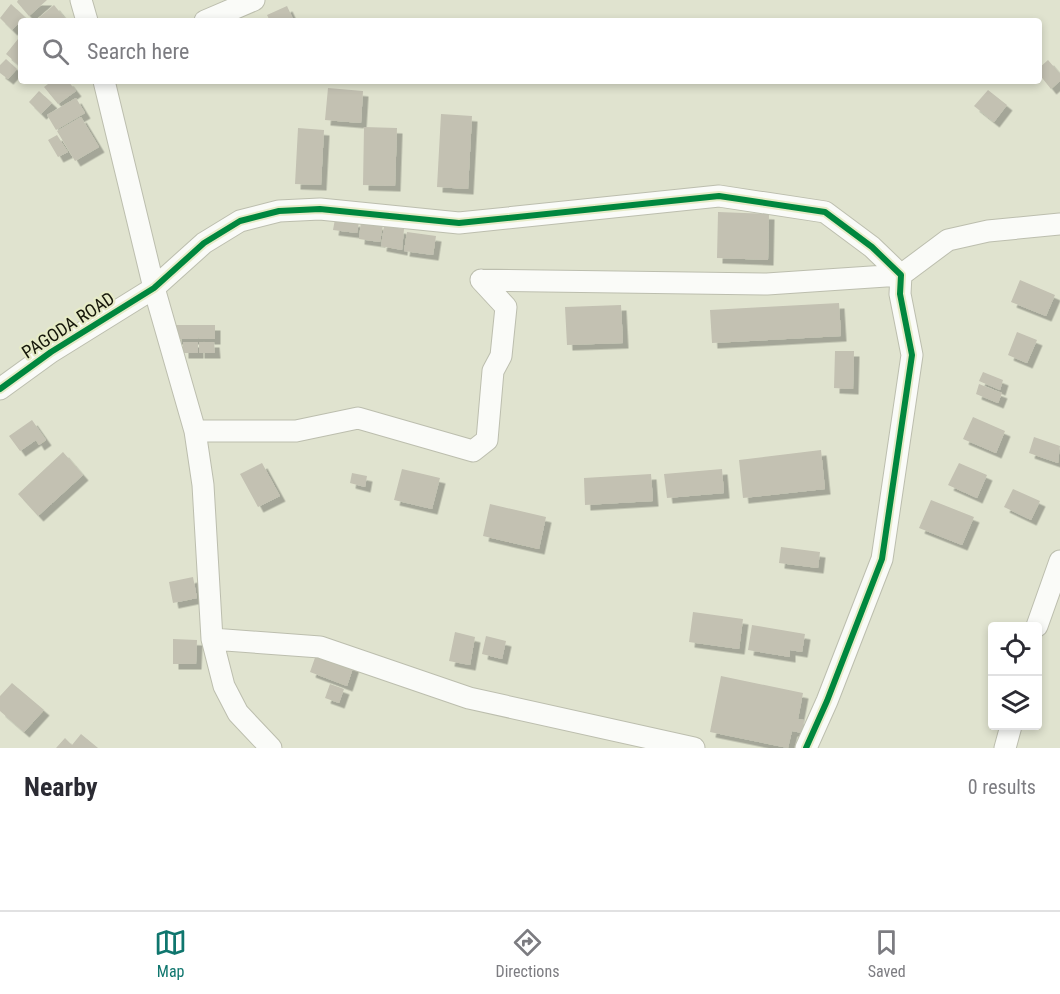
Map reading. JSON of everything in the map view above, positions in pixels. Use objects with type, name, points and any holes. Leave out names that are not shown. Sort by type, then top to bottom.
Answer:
[{"type":"street","points":[[81,0],[86,18]]},
{"type":"street","points":[[212,18],[254,0]]},
{"type":"street","points":[[105,84],[154,288],[195,431],[203,485],[212,639],[224,686],[238,712],[271,748]]},
{"type":"street","name":"PAGODA ROAD","points":[[0,389],[51,352],[154,288],[204,243],[240,221],[279,211],[320,209],[459,223],[719,196],[825,212],[872,247],[901,275]]},
{"type":"street","points":[[195,431],[296,430],[358,418],[473,451],[487,440],[493,372],[501,356],[507,307],[481,280],[767,284],[901,275],[948,240],[988,231],[1060,224]]},
{"type":"street","points":[[806,748],[827,701],[882,559],[912,355],[900,294],[901,275]]},
{"type":"street","points":[[1039,622],[1060,561]]},
{"type":"street","points":[[212,639],[320,647],[469,698],[694,748]]},
{"type":"street","points":[[1005,748],[1010,730]]},
{"type":"building","points":[[18,0],[47,0],[29,16],[17,2]]},
{"type":"building","points":[[11,4],[25,17],[18,18],[18,24],[12,30],[0,18]]},
{"type":"building","points":[[54,5],[65,18],[39,18]]},
{"type":"building","points":[[287,6],[293,18],[268,18],[267,15]]},
{"type":"building","points":[[18,39],[18,64],[6,54]]},
{"type":"building","points":[[6,59],[17,69],[8,79],[0,73],[0,65]]},
{"type":"building","points":[[1048,60],[1060,74],[1060,81],[1051,89],[1042,78],[1042,65]]},
{"type":"building","points":[[48,84],[70,84],[76,91],[58,104],[44,87]]},
{"type":"building","points":[[328,88],[363,91],[361,123],[325,120]]},
{"type":"building","points":[[988,90],[1007,105],[994,122],[974,106]]},
{"type":"building","points":[[39,91],[52,103],[41,114],[29,102]]},
{"type":"building","points":[[76,98],[85,113],[56,130],[47,115]]},
{"type":"building","points":[[441,114],[472,116],[468,189],[437,187]]},
{"type":"building","points":[[81,117],[99,147],[75,161],[57,131]]},
{"type":"building","points":[[364,127],[397,128],[395,186],[363,185]]},
{"type":"building","points":[[298,128],[324,130],[321,185],[295,184]]},
{"type":"building","points":[[57,135],[68,152],[58,157],[48,140]]},
{"type":"building","points":[[718,212],[769,214],[768,260],[717,258]]},
{"type":"building","points":[[335,219],[359,222],[357,233],[333,230]]},
{"type":"building","points":[[361,221],[383,225],[380,242],[359,239]]},
{"type":"building","points":[[384,226],[404,229],[402,250],[381,246]]},
{"type":"building","points":[[407,232],[436,236],[433,255],[404,251]]},
{"type":"building","points":[[1020,280],[1055,295],[1046,316],[1011,302]]},
{"type":"building","points":[[839,303],[841,336],[712,343],[710,310]]},
{"type":"building","points":[[621,305],[623,343],[567,345],[565,307]]},
{"type":"building","points":[[176,325],[215,325],[215,339],[199,339],[198,336],[198,339],[176,339]]},
{"type":"building","points":[[1017,332],[1037,340],[1027,363],[1008,355]]},
{"type":"building","points":[[183,342],[198,342],[198,353],[183,353]]},
{"type":"building","points":[[199,342],[214,342],[215,353],[199,353]]},
{"type":"building","points":[[835,351],[854,351],[853,389],[834,388]]},
{"type":"building","points":[[983,372],[1003,380],[1000,390],[979,381]]},
{"type":"building","points":[[979,384],[1002,393],[998,403],[976,394]]},
{"type":"building","points":[[973,417],[1005,431],[996,453],[963,439]]},
{"type":"building","points":[[32,420],[46,440],[39,445],[36,440],[20,451],[9,436]]},
{"type":"building","points":[[1034,437],[1060,446],[1058,463],[1029,453]]},
{"type":"building","points":[[821,450],[825,489],[743,498],[739,460]]},
{"type":"building","points":[[63,452],[83,475],[38,516],[18,494]]},
{"type":"building","points":[[262,463],[280,496],[258,507],[240,474]]},
{"type":"building","points":[[959,463],[987,475],[977,498],[948,485]]},
{"type":"building","points":[[402,469],[440,478],[432,509],[394,500]]},
{"type":"building","points":[[722,469],[724,493],[667,498],[664,474]]},
{"type":"building","points":[[352,473],[367,476],[365,487],[350,483]]},
{"type":"building","points":[[651,474],[653,501],[585,505],[584,478]]},
{"type":"building","points":[[1013,489],[1040,501],[1031,520],[1004,507]]},
{"type":"building","points":[[931,500],[974,517],[962,545],[919,528]]},
{"type":"building","points":[[490,504],[546,517],[539,549],[483,536]]},
{"type":"building","points":[[781,547],[820,552],[818,568],[779,563]]},
{"type":"building","points":[[193,577],[197,598],[173,603],[169,582]]},
{"type":"building","points":[[693,612],[743,619],[739,649],[689,642]]},
{"type":"building","points":[[752,625],[805,634],[802,652],[790,650],[790,657],[748,650]]},
{"type":"building","points":[[455,632],[475,637],[470,665],[449,661]]},
{"type":"building","points":[[486,636],[506,641],[502,659],[482,654]]},
{"type":"building","points":[[173,639],[197,640],[196,664],[173,664]]},
{"type":"building","points":[[317,652],[354,665],[347,686],[310,672]]},
{"type":"building","points":[[721,676],[803,693],[798,719],[804,720],[802,733],[792,731],[788,748],[710,732]]},
{"type":"building","points":[[12,683],[44,710],[24,732],[0,711],[0,696]]},
{"type":"building","points":[[330,684],[344,689],[339,703],[325,698]]},
{"type":"building","points":[[81,734],[98,748],[56,748],[65,738],[72,745]]},
{"type":"cycle path","points":[[0,389],[51,352],[154,288],[204,243],[240,221],[279,211],[320,209],[459,223],[719,196],[825,212],[872,247],[901,275],[900,294],[912,355],[882,559],[827,701],[806,748]]}]
